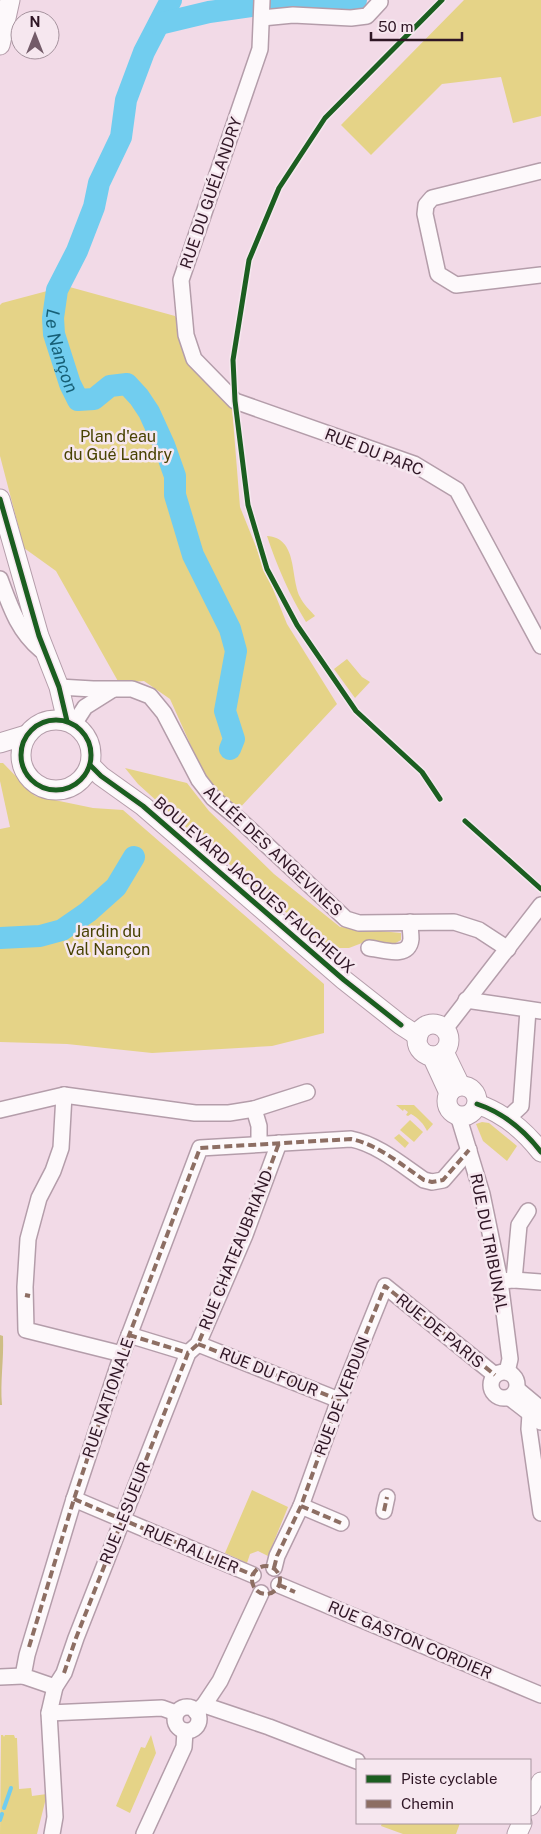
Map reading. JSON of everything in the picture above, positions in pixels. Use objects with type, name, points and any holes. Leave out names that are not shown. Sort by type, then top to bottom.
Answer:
[{"type":"main road","points":[[0,45],[10,0]]},
{"type":"main road","points":[[0,499],[51,687],[52,702],[46,721]]},
{"type":"main road","points":[[40,643],[59,687],[70,723]]},
{"type":"main road","points":[[56,719],[70,723],[83,732],[89,742],[91,753],[90,765],[86,774],[70,787],[58,790],[47,789],[36,784],[28,777],[22,767],[21,749],[26,735],[46,721],[56,719]]},
{"type":"main road","points":[[0,743],[26,735]]},
{"type":"main road","points":[[0,750],[20,756]]},
{"type":"main road","name":"BOULEVARD JACQUES FAUCHEUX","points":[[90,765],[101,776],[143,806],[344,980],[418,1036]]},
{"type":"main road","name":"BOULEVARD JACQUES FAUCHEUX","points":[[79,781],[118,794],[143,806]]},
{"type":"main road","points":[[428,1025],[437,1025],[445,1029],[448,1034],[449,1043],[438,1054],[422,1051],[418,1041],[420,1031],[428,1025]]},
{"type":"main road","points":[[438,1054],[454,1089]]},
{"type":"main road","points":[[470,1087],[474,1090],[478,1099],[477,1104],[468,1115],[458,1116],[448,1106],[447,1097],[454,1089],[470,1087]]},
{"type":"main road","points":[[477,1104],[491,1109],[507,1119],[529,1136],[541,1152]]},
{"type":"main road","points":[[531,1804],[541,1782]]},
{"type":"street","points":[[265,6],[293,15],[351,18],[367,16],[380,2]]},
{"type":"street","name":"RUE DU GUÉLANDRY","points":[[235,401],[194,360],[186,335],[181,280],[260,49],[265,6]]},
{"type":"street","points":[[541,171],[432,198],[426,205],[425,214],[438,274],[448,281],[456,285],[541,275]]},
{"type":"street","name":"RUE DU PARC","points":[[235,401],[414,464],[457,490],[541,646]]},
{"type":"street","points":[[0,579],[20,628],[31,642],[40,643]]},
{"type":"street","name":"ALLÉE DES ANGEVINES","points":[[59,687],[132,689],[150,696],[164,712],[200,780],[213,798],[346,919],[359,923],[454,922],[479,930],[508,949]]},
{"type":"street","points":[[70,723],[85,707],[113,689]]},
{"type":"street","points":[[445,1029],[541,905]]},
{"type":"street","points":[[369,948],[392,953],[404,949],[410,944],[410,922]]},
{"type":"street","points":[[466,1000],[535,1011],[521,1106],[507,1119]]},
{"type":"street","points":[[0,1110],[64,1095],[195,1114],[229,1114],[254,1109],[307,1092]]},
{"type":"street","points":[[64,1095],[61,1148],[53,1171],[40,1198],[28,1239],[26,1330],[122,1354]]},
{"type":"street","points":[[254,1109],[259,1126],[259,1144],[351,1139],[376,1149],[424,1180],[432,1182],[443,1180],[469,1150]]},
{"type":"street","name":"RUE DU TRIBUNAL","points":[[458,1116],[507,1280],[510,1359],[501,1374]]},
{"type":"street","name":"RUE CHATEAUBRIAND","points":[[193,1349],[245,1235],[279,1143]]},
{"type":"street","name":"RUE NATIONALE","points":[[22,1676],[74,1498],[122,1354],[200,1148],[259,1144]]},
{"type":"street","points":[[528,1211],[519,1225],[507,1280],[541,1282]]},
{"type":"street","name":"RUE DE PARIS","points":[[385,1286],[501,1374]]},
{"type":"street","name":"RUE DE VERDUN","points":[[274,1568],[277,1556],[301,1506],[339,1400],[385,1286]]},
{"type":"street","name":"RUE DU FOUR","points":[[129,1336],[193,1349],[339,1400]]},
{"type":"street","name":"RUE LESUEUR","points":[[52,1834],[55,1817],[48,1714],[55,1687],[64,1673],[123,1519],[193,1349]]},
{"type":"street","points":[[501,1374],[514,1377],[518,1385],[513,1394],[501,1399],[492,1392],[490,1384],[501,1374]]},
{"type":"street","points":[[513,1394],[537,1415],[529,1429],[541,1513]]},
{"type":"street","name":"RUE RALLIER","points":[[74,1498],[253,1575]]},
{"type":"street","points":[[301,1506],[341,1523]]},
{"type":"street","points":[[262,1566],[274,1568],[279,1576],[279,1585],[269,1593],[260,1593],[252,1583],[255,1571],[262,1566]]},
{"type":"street","name":"RUE GASTON CORDIER","points":[[279,1585],[541,1695]]},
{"type":"street","points":[[176,1713],[176,1724],[185,1731],[192,1730],[197,1726],[200,1708],[220,1681],[260,1593]]},
{"type":"street","points":[[0,1677],[22,1676],[55,1687]]},
{"type":"street","points":[[176,1713],[184,1707],[200,1708],[269,1727],[356,1761]]},
{"type":"street","points":[[48,1714],[162,1708],[176,1713]]},
{"type":"street","points":[[144,1834],[184,1747],[185,1731]]},
{"type":"green space","points":[[464,0],[541,0],[541,116],[513,123],[501,77],[442,84],[371,155],[341,125]]},
{"type":"green space","name":"Plan d'eau du Gué Landry","points":[[66,286],[175,316],[232,407],[240,507],[287,624],[337,704],[236,812],[209,786],[170,699],[144,681],[119,683],[56,571],[24,548],[0,456],[0,305]]},
{"type":"green space","points":[[267,536],[277,538],[284,543],[288,551],[300,597],[315,616],[306,622],[284,580]]},
{"type":"green space","points":[[347,659],[362,677],[370,682],[355,698],[334,669]]},
{"type":"green space","name":"Jardin du Val Nançon","points":[[0,763],[3,763],[35,796],[93,808],[123,810],[324,984],[324,1033],[272,1046],[152,1053],[67,1044],[0,1042],[0,829],[10,827],[0,781]]},
{"type":"green space","points":[[125,768],[187,783],[209,811],[274,874],[340,927],[401,933],[401,940],[394,944],[374,941],[349,948],[328,948],[180,822],[138,784]]},
{"type":"green space","points":[[396,1105],[414,1105],[433,1124],[427,1131],[418,1119],[411,1114],[406,1115],[408,1112],[404,1109],[403,1111]]},
{"type":"green space","points":[[410,1120],[423,1132],[414,1142],[400,1130]]},
{"type":"green space","points":[[482,1122],[489,1123],[517,1146],[507,1161],[483,1141],[476,1124]]},
{"type":"green space","points":[[399,1134],[409,1143],[405,1148],[394,1138]]},
{"type":"green space","points":[[252,1490],[288,1507],[268,1556],[258,1551],[250,1554],[247,1563],[225,1553]]},
{"type":"green space","points":[[1,1735],[4,1737],[5,1735],[14,1735],[17,1738],[19,1789],[31,1788],[32,1796],[47,1794],[37,1834],[0,1834]]},
{"type":"green space","points":[[151,1735],[156,1753],[130,1813],[116,1806],[141,1747],[145,1748]]},
{"type":"green space","points":[[382,1824],[460,1824],[456,1834],[403,1834],[381,1826]]},
{"type":"shaded area","points":[[0,1335],[3,1336],[2,1405],[0,1405]]},
{"type":"waterway","name":"Le Nançon","points":[[171,0],[144,52],[126,100],[121,137],[99,183],[94,207],[77,251],[57,290],[53,318],[54,334],[70,384],[78,400],[94,399],[110,386],[127,384],[149,412],[164,445],[175,476],[175,495],[193,555],[230,629],[236,651],[225,711],[234,739],[230,749]]},
{"type":"waterway","name":"Le Nançon","points":[[279,2],[330,3],[356,0]]},
{"type":"waterway","name":"Le Nançon","points":[[159,24],[209,12],[251,6]]},
{"type":"waterway","name":"Le Nançon","points":[[0,938],[40,936],[62,930],[88,912],[116,887],[134,857]]},
{"type":"waterway","points":[[4,1808],[11,1788]]},
{"type":"waterway","points":[[0,1820],[2,1814]]},
{"type":"marked path","points":[[29,1647],[74,1499],[122,1354],[200,1148],[351,1139],[380,1150],[424,1180],[432,1182],[443,1180],[469,1150]]},
{"type":"marked path","points":[[64,1673],[188,1353],[198,1344],[245,1235],[279,1143]]},
{"type":"marked path","points":[[274,1568],[277,1556],[301,1506],[339,1400],[385,1286],[495,1375]]},
{"type":"marked path","points":[[25,1295],[30,1296]]},
{"type":"marked path","points":[[129,1335],[188,1353]]},
{"type":"marked path","points":[[198,1344],[339,1400]]},
{"type":"marked path","points":[[384,1511],[387,1497]]},
{"type":"marked path","points":[[74,1499],[253,1575]]},
{"type":"marked path","points":[[301,1506],[341,1523]]},
{"type":"marked path","points":[[266,1566],[276,1570],[280,1580],[276,1590],[266,1594],[256,1590],[252,1580],[256,1570],[266,1566]]},
{"type":"marked path","points":[[279,1585],[295,1592]]},
{"type":"cycle path","points":[[440,799],[422,772],[356,711],[297,625],[267,569],[248,505],[235,401],[233,360],[249,260],[279,188],[325,118],[442,0]]},
{"type":"cycle path","points":[[0,499],[39,636],[59,687],[67,721]]},
{"type":"cycle path","points":[[56,720],[69,723],[81,730],[88,742],[91,755],[88,768],[81,780],[69,787],[56,790],[43,787],[31,780],[24,768],[21,755],[24,742],[31,730],[43,723],[56,720]]},
{"type":"cycle path","points":[[90,765],[101,776],[143,806],[344,980],[401,1025]]},
{"type":"cycle path","points":[[465,821],[541,889]]},
{"type":"cycle path","points":[[477,1104],[505,1117],[528,1136],[541,1152]]}]
